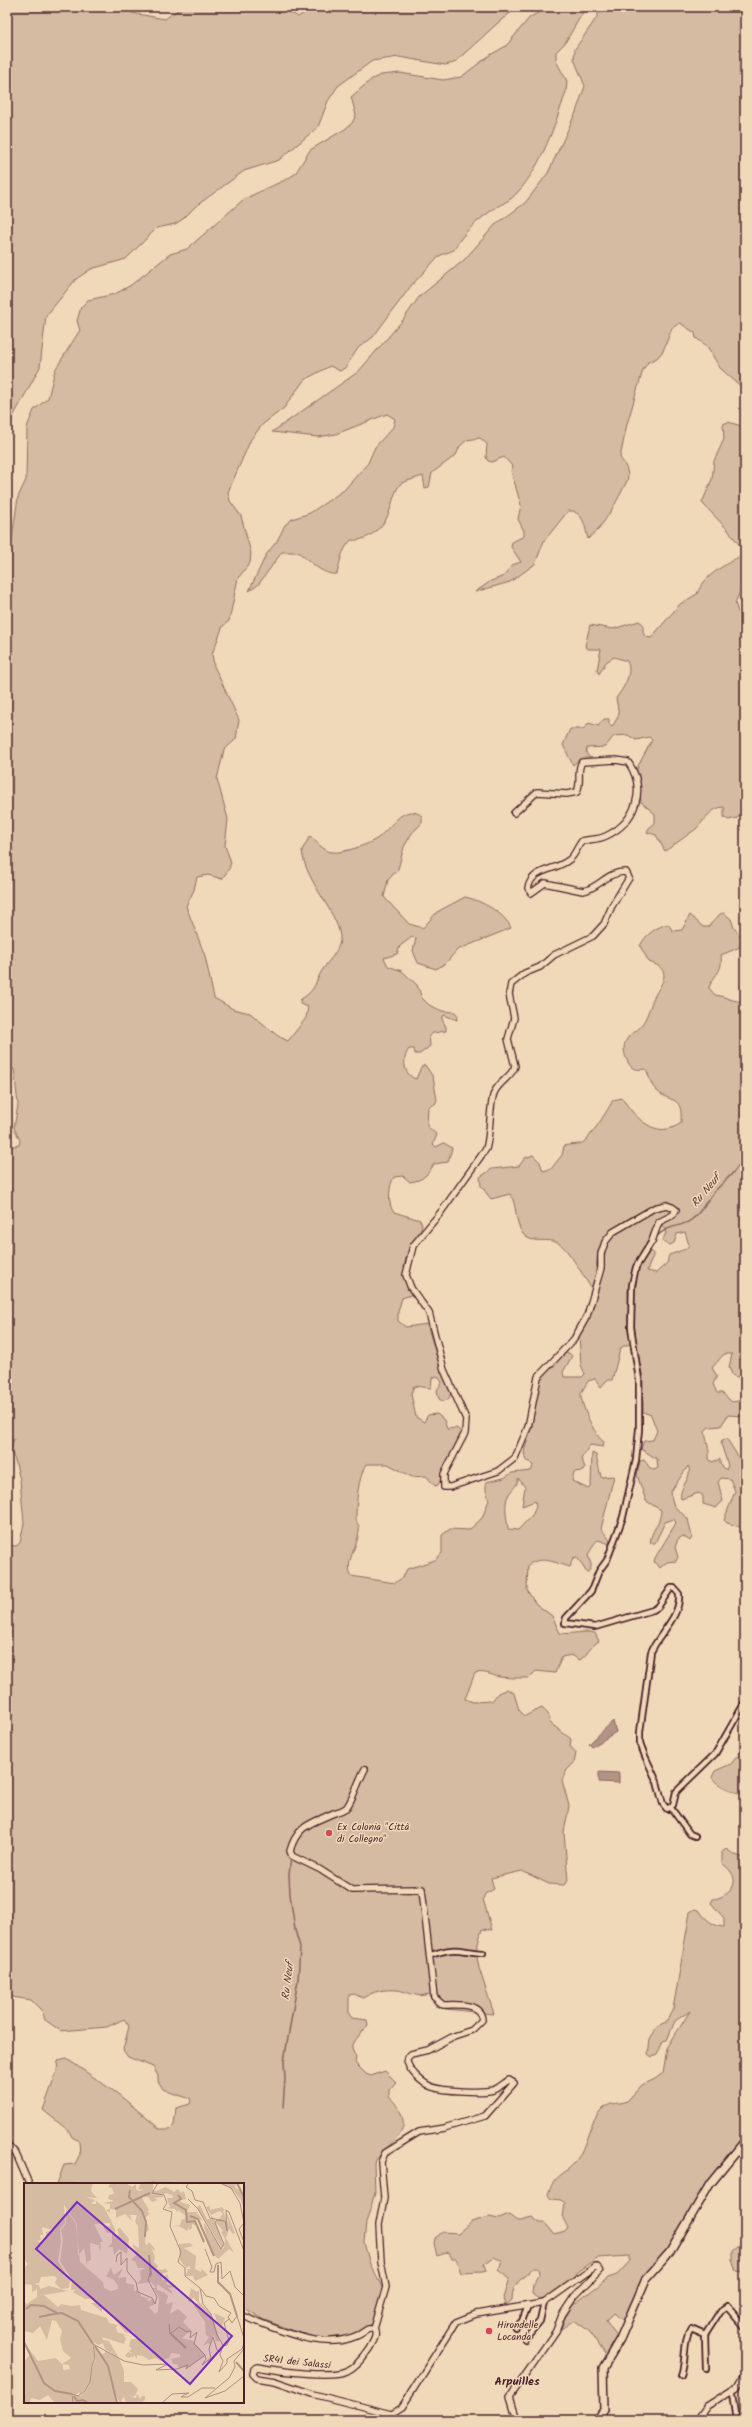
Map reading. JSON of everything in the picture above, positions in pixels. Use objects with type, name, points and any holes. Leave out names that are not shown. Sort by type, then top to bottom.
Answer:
[{"type":"main road","points":[[597,2420],[604,2410],[603,2368],[617,2345],[646,2279],[670,2252],[710,2184],[745,2141]]},
{"type":"street","points":[[514,813],[537,792],[567,794],[577,792],[580,786],[580,765],[582,762],[623,760],[628,762],[633,769],[637,782],[636,809],[624,823],[607,836],[582,841],[571,858],[560,865],[541,872],[530,881],[528,888],[531,893],[545,883],[583,892],[589,890],[615,873],[626,872],[629,878],[612,906],[604,924],[593,936],[554,955],[540,967],[525,973],[512,984],[509,994],[514,1018],[508,1039],[515,1066],[512,1074],[501,1082],[494,1094],[491,1127],[486,1149],[441,1212],[413,1246],[406,1275],[411,1288],[429,1313],[444,1370],[466,1419],[465,1433],[444,1474],[444,1487],[450,1487],[498,1471],[515,1458],[528,1427],[538,1377],[574,1339],[587,1316],[601,1268],[601,1254],[605,1242],[612,1232],[654,1208],[666,1205],[672,1206],[676,1210],[673,1215],[659,1222],[652,1241],[636,1267],[632,1285],[631,1327],[639,1380],[639,1429],[636,1460],[623,1517],[607,1560],[599,1571],[592,1590],[566,1618],[565,1623],[602,1626],[653,1610],[658,1607],[671,1588],[677,1590],[679,1594],[674,1616],[656,1641],[651,1652],[640,1732],[640,1743],[657,1782],[663,1804],[667,1809],[671,1808],[690,1834],[695,1836]]},
{"type":"street","points":[[671,1808],[681,1787],[715,1754],[745,1702]]},
{"type":"street","points":[[244,2316],[318,2341],[340,2342],[357,2337],[368,2329],[374,2329],[386,2287],[381,2262],[379,2225],[384,2198],[381,2162],[385,2153],[419,2132],[444,2128],[485,2116],[514,2085],[513,2081],[510,2079],[495,2090],[485,2091],[437,2088],[424,2083],[407,2063],[406,2058],[409,2055],[428,2050],[454,2036],[472,2030],[482,2020],[482,2014],[477,2009],[469,2006],[442,2005],[437,2002],[434,1997],[431,1955],[422,1889],[352,1890],[319,1869],[295,1859],[290,1851],[297,1832],[303,1827],[346,1808],[354,1797],[355,1787],[364,1769]]},
{"type":"street","points":[[431,1955],[445,1950],[459,1948],[482,1953]]},
{"type":"street","points":[[7,2144],[16,2154],[29,2183]]},
{"type":"street","points":[[515,2328],[522,2321],[528,2306],[544,2303],[596,2266],[600,2270],[574,2297],[562,2315],[556,2331],[510,2396],[517,2420]]},
{"type":"street","points":[[525,2339],[540,2321],[544,2303]]},
{"type":"street","name":"SR41 dei Salassi","points":[[374,2329],[376,2334],[374,2340],[362,2358],[347,2371],[334,2375],[270,2370],[258,2367],[254,2369],[253,2374],[257,2378],[275,2381],[314,2394],[382,2412],[396,2413],[402,2407],[456,2322],[479,2314],[528,2306]]},
{"type":"street","points":[[706,2369],[705,2335],[722,2310],[727,2306],[745,2327]]},
{"type":"street","points":[[681,2375],[685,2366],[687,2334],[691,2329],[705,2335]]},
{"type":"street","points":[[697,2420],[707,2406],[733,2392],[745,2373]]},
{"type":"street","points":[[733,2392],[737,2420]]},
{"type":"shaded area","points":[[7,7],[117,7],[132,13],[165,19],[182,7],[282,7],[298,17],[312,7],[518,7],[500,21],[454,63],[445,65],[399,57],[372,61],[338,86],[328,101],[318,127],[279,160],[244,171],[196,206],[183,219],[175,224],[157,228],[126,259],[91,269],[76,279],[46,316],[40,367],[7,428]]},
{"type":"shaded area","points":[[550,7],[586,7],[565,43],[556,52],[556,61],[567,81],[566,92],[545,148],[531,175],[512,198],[476,222],[461,238],[454,250],[441,255],[434,261],[411,286],[373,337],[358,348],[346,367],[340,371],[330,366],[304,380],[284,408],[263,424],[251,439],[228,492],[230,501],[241,516],[251,553],[250,563],[238,578],[229,621],[223,626],[212,654],[214,666],[239,720],[236,739],[224,750],[217,779],[228,819],[225,846],[231,862],[229,869],[222,879],[208,875],[197,877],[194,890],[186,906],[205,956],[214,998],[233,1009],[250,1013],[278,1036],[288,1041],[306,1018],[308,1007],[300,1004],[300,1000],[312,990],[323,969],[336,952],[340,940],[339,931],[335,921],[315,886],[304,862],[302,850],[310,836],[326,850],[332,852],[342,852],[363,846],[378,838],[404,814],[409,812],[422,816],[422,823],[412,833],[404,847],[398,869],[388,880],[384,897],[409,924],[423,928],[437,912],[465,897],[485,904],[498,912],[508,922],[511,928],[457,950],[445,964],[436,969],[418,963],[413,951],[416,938],[412,937],[400,946],[397,954],[384,958],[388,966],[402,971],[417,985],[422,998],[429,1005],[442,1011],[455,1012],[458,1016],[457,1020],[444,1015],[442,1019],[446,1027],[446,1031],[433,1033],[429,1036],[430,1046],[420,1054],[415,1054],[414,1049],[409,1049],[405,1057],[406,1070],[412,1077],[416,1079],[421,1067],[425,1065],[433,1077],[437,1100],[435,1104],[428,1107],[427,1126],[437,1135],[433,1144],[436,1147],[444,1143],[452,1148],[448,1162],[434,1164],[425,1176],[419,1180],[410,1182],[403,1176],[394,1177],[391,1185],[390,1205],[394,1212],[420,1220],[422,1225],[420,1231],[411,1244],[405,1261],[405,1272],[411,1295],[402,1298],[398,1312],[398,1321],[406,1327],[427,1324],[437,1358],[452,1391],[448,1400],[443,1401],[439,1399],[437,1390],[442,1382],[437,1376],[432,1378],[431,1388],[414,1386],[411,1394],[416,1417],[424,1422],[428,1415],[437,1414],[444,1420],[447,1429],[456,1428],[462,1432],[438,1485],[435,1486],[426,1476],[412,1477],[388,1464],[366,1464],[361,1477],[356,1505],[356,1519],[359,1529],[350,1564],[351,1576],[395,1583],[403,1577],[407,1569],[435,1560],[442,1553],[442,1535],[450,1529],[469,1530],[482,1518],[489,1500],[486,1491],[486,1482],[504,1478],[512,1473],[531,1471],[533,1466],[530,1462],[526,1461],[524,1452],[532,1425],[538,1381],[544,1372],[564,1353],[569,1353],[572,1356],[563,1372],[564,1377],[582,1377],[585,1374],[581,1365],[579,1335],[597,1294],[607,1244],[615,1234],[641,1218],[666,1207],[673,1211],[658,1220],[632,1271],[628,1291],[629,1333],[631,1344],[623,1346],[620,1350],[612,1380],[607,1380],[601,1387],[595,1379],[588,1381],[581,1393],[583,1404],[596,1434],[604,1442],[603,1447],[590,1445],[581,1459],[585,1467],[583,1471],[574,1472],[572,1481],[588,1489],[591,1486],[592,1453],[596,1455],[601,1477],[614,1476],[601,1529],[610,1540],[610,1544],[598,1540],[595,1543],[588,1554],[591,1568],[587,1573],[577,1557],[573,1558],[570,1567],[543,1560],[533,1562],[528,1565],[527,1590],[535,1603],[552,1616],[560,1633],[595,1633],[599,1641],[580,1660],[571,1655],[562,1657],[555,1673],[536,1671],[529,1678],[503,1677],[485,1673],[475,1673],[465,1699],[473,1702],[492,1701],[498,1693],[507,1689],[514,1693],[519,1710],[525,1716],[542,1708],[548,1714],[550,1723],[571,1739],[570,1746],[576,1753],[574,1763],[567,1770],[562,1780],[569,1806],[564,1832],[568,1881],[564,1885],[549,1884],[522,1871],[491,1878],[494,1889],[485,1894],[483,1899],[492,1930],[482,1929],[476,1951],[479,1968],[494,2014],[446,2009],[436,2006],[428,1994],[420,1996],[401,1991],[383,1990],[363,1998],[354,1994],[349,1995],[349,2014],[352,2018],[367,2020],[368,2025],[352,2044],[352,2049],[356,2058],[355,2063],[366,2074],[371,2076],[385,2071],[396,2082],[389,2090],[389,2097],[401,2113],[403,2128],[398,2136],[374,2162],[375,2193],[366,2223],[364,2243],[370,2264],[383,2289],[374,2322],[355,2336],[336,2340],[314,2337],[292,2330],[264,2320],[244,2308],[244,2183],[57,2183],[64,2165],[75,2164],[80,2154],[79,2141],[72,2137],[69,2131],[43,2110],[57,2071],[58,2061],[67,2059],[118,2094],[160,2129],[170,2129],[174,2125],[176,2108],[190,2104],[191,2099],[163,2089],[158,2081],[158,2076],[153,2067],[128,2057],[123,2050],[129,2026],[124,2019],[107,2027],[61,2031],[45,2020],[42,2011],[31,2000],[12,1997],[7,1999],[7,1545],[16,1546],[20,1543],[24,1523],[20,1480],[15,1460],[10,1451],[14,1439],[7,1444],[7,1276],[10,1255],[7,1225],[7,1147],[19,1145],[20,1140],[14,1128],[18,1105],[14,1069],[9,1068],[7,1072],[7,557],[11,545],[18,497],[26,480],[27,427],[34,410],[48,398],[55,370],[80,330],[77,321],[81,307],[88,300],[115,294],[131,285],[170,254],[187,249],[244,199],[295,174],[310,150],[345,129],[352,123],[356,115],[351,97],[372,79],[381,75],[400,73],[443,80],[461,77],[490,55],[506,46],[530,17]],"holes":[[[518,1478],[525,1487],[522,1506],[535,1501],[536,1505],[533,1514],[518,1530],[508,1529],[506,1502],[509,1494],[517,1484]]]},
{"type":"shaded area","points":[[601,7],[745,7],[745,390],[720,368],[707,346],[696,338],[695,333],[680,323],[672,328],[663,351],[657,358],[648,362],[643,370],[627,424],[620,458],[624,463],[628,478],[610,512],[600,527],[588,539],[584,523],[580,516],[573,511],[568,511],[544,541],[535,564],[510,582],[475,592],[491,581],[504,576],[512,565],[521,562],[511,547],[512,542],[524,536],[524,531],[518,519],[521,505],[511,471],[513,467],[504,457],[492,462],[488,461],[486,457],[487,444],[480,438],[467,440],[460,446],[456,455],[432,473],[429,487],[425,488],[423,476],[401,483],[398,487],[386,519],[380,528],[371,535],[361,539],[351,540],[340,560],[337,574],[327,573],[321,570],[298,552],[282,552],[258,585],[249,591],[266,555],[277,541],[285,525],[292,519],[310,513],[344,490],[368,463],[375,447],[393,427],[395,419],[387,414],[336,434],[318,437],[272,432],[358,372],[403,320],[419,297],[464,260],[495,225],[525,203],[548,173],[576,112],[585,86],[574,59],[575,49],[597,17]]},
{"type":"shaded area","points":[[728,422],[745,427],[745,580],[735,603],[740,617],[745,623],[745,811],[737,818],[728,820],[724,817],[724,807],[715,809],[696,829],[665,851],[656,835],[647,832],[655,823],[655,814],[641,802],[637,768],[652,740],[649,737],[636,740],[628,735],[614,736],[605,747],[587,748],[586,753],[592,760],[580,759],[573,765],[563,745],[570,729],[583,729],[589,723],[598,726],[604,719],[609,719],[609,724],[612,727],[619,715],[616,698],[627,680],[629,666],[627,661],[614,657],[606,662],[599,674],[597,670],[601,649],[588,649],[585,646],[590,625],[613,629],[639,621],[643,624],[643,633],[646,637],[651,638],[680,604],[697,594],[700,587],[710,576],[742,555],[744,551],[728,530],[702,503],[712,479],[714,461],[724,439],[723,424]]},
{"type":"shaded area","points":[[724,913],[731,919],[734,928],[740,935],[745,934],[745,940],[738,948],[721,955],[721,966],[709,988],[715,995],[737,1001],[745,1001],[745,1375],[737,1377],[732,1375],[729,1367],[732,1354],[724,1354],[712,1368],[717,1376],[713,1384],[717,1393],[722,1393],[732,1402],[745,1400],[745,1437],[743,1438],[744,1420],[741,1416],[728,1415],[721,1426],[709,1427],[705,1431],[709,1459],[712,1462],[720,1459],[720,1464],[726,1470],[728,1465],[721,1444],[722,1440],[727,1439],[739,1458],[740,1477],[745,1497],[745,1524],[740,1527],[727,1523],[724,1520],[735,1491],[730,1479],[721,1478],[718,1482],[723,1501],[716,1508],[703,1504],[703,1496],[699,1493],[681,1499],[682,1490],[689,1474],[688,1466],[670,1493],[674,1506],[688,1519],[692,1537],[690,1541],[683,1536],[678,1539],[675,1547],[678,1557],[676,1561],[667,1562],[660,1568],[654,1562],[655,1558],[676,1523],[674,1519],[665,1522],[655,1543],[650,1543],[652,1534],[661,1515],[661,1510],[646,1501],[637,1475],[640,1461],[644,1460],[650,1468],[654,1470],[658,1468],[657,1459],[641,1449],[644,1441],[653,1440],[657,1431],[651,1415],[643,1412],[643,1377],[635,1346],[633,1304],[639,1266],[650,1251],[654,1253],[647,1271],[656,1273],[667,1263],[669,1255],[686,1249],[689,1245],[685,1232],[677,1234],[674,1243],[670,1245],[662,1241],[666,1233],[662,1225],[677,1215],[678,1207],[667,1201],[637,1214],[616,1227],[601,1243],[598,1252],[596,1274],[591,1288],[567,1251],[562,1246],[554,1241],[530,1239],[523,1234],[518,1224],[514,1204],[510,1194],[491,1199],[481,1186],[480,1177],[492,1169],[519,1166],[525,1158],[533,1155],[540,1162],[543,1171],[551,1169],[562,1155],[564,1146],[582,1143],[590,1136],[613,1100],[622,1098],[633,1113],[647,1125],[655,1128],[663,1130],[672,1128],[681,1123],[681,1114],[678,1104],[662,1095],[655,1089],[651,1084],[646,1069],[631,1067],[625,1053],[625,1042],[630,1035],[639,1029],[645,1020],[664,977],[664,973],[657,965],[649,962],[640,946],[648,935],[655,929],[664,925],[668,924],[673,931],[682,930],[690,915],[703,927],[708,927],[720,914]]},
{"type":"shaded area","points":[[613,1721],[616,1732],[592,1747],[589,1744]]},
{"type":"shaded area","points":[[745,1746],[745,1796],[722,1786],[712,1777],[715,1771],[731,1764]]},
{"type":"shaded area","points":[[599,1772],[619,1773],[619,1783],[599,1782]]},
{"type":"shaded area","points":[[726,1849],[735,1855],[745,1858],[745,2138],[667,2253],[655,2264],[625,2322],[614,2313],[606,2321],[618,2337],[608,2358],[589,2331],[574,2320],[557,2332],[572,2306],[608,2278],[617,2275],[630,2261],[630,2256],[597,2258],[577,2272],[572,2281],[546,2299],[540,2300],[532,2294],[533,2284],[540,2272],[538,2267],[534,2267],[516,2285],[512,2294],[512,2300],[505,2306],[503,2298],[509,2279],[498,2270],[502,2266],[502,2261],[494,2257],[484,2264],[486,2271],[461,2273],[456,2259],[452,2259],[449,2252],[437,2256],[434,2243],[435,2238],[443,2232],[458,2233],[471,2222],[489,2217],[499,2219],[509,2215],[517,2221],[532,2217],[540,2223],[545,2223],[555,2235],[565,2232],[568,2228],[563,2218],[565,2203],[561,2200],[551,2199],[548,2195],[550,2188],[556,2179],[571,2167],[579,2156],[598,2114],[607,2106],[627,2101],[642,2085],[655,2079],[663,2073],[667,2048],[690,2011],[675,2021],[667,2040],[663,2041],[657,2055],[652,2057],[648,2054],[650,2040],[657,2026],[666,2022],[673,2009],[690,1912],[695,1909],[699,1910],[710,1922],[720,1927],[724,1927],[724,1918],[711,1903],[713,1899],[727,1894],[733,1886],[734,1877],[722,1863],[722,1852]]},
{"type":"shaded area","points":[[745,2235],[745,2271],[743,2273],[737,2272],[733,2260],[733,2251],[743,2243]]},
{"type":"waterway","name":"Ru Neuf","points":[[656,1237],[665,1230],[683,1224],[695,1217],[714,1192],[735,1170],[745,1154]]},
{"type":"waterway","name":"Ru Neuf","points":[[283,2107],[285,2079],[284,2061],[298,1980],[300,1947],[295,1930],[290,1894],[289,1875],[291,1857]]},
{"type":"place","name":"Ex Colonia \"Città di Collegno\"","points":[[329,1833]]},
{"type":"place","name":"Hirondelle Locanda","points":[[489,2331]]},
{"type":"district","name":"Arpuilles","points":[[517,2381]]}]
